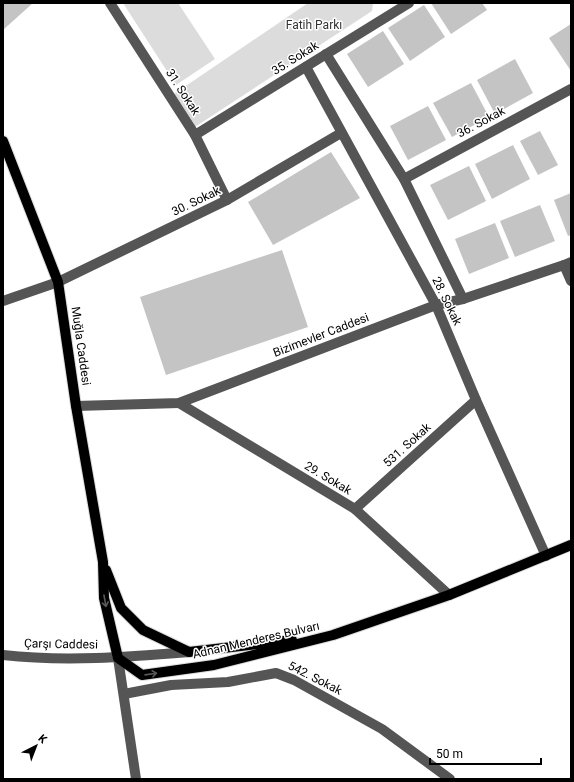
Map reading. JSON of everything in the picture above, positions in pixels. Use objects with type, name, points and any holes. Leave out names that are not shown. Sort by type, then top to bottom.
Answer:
[{"type":"main road","name":"Muğla Caddesi","points":[[3,141],[58,282],[68,341],[76,406],[103,562],[104,598],[118,658]]},
{"type":"main road","name":"Adnan Menderes Bulvarı","points":[[118,658],[142,675],[214,665],[333,635],[449,595],[571,545]]},
{"type":"main road","name":"Muğla Caddesi","points":[[103,562],[121,608],[143,630]]},
{"type":"main road","name":"Adnan Menderes Bulvarı","points":[[143,630],[188,652],[333,635]]},
{"type":"street","name":"31. Sokak","points":[[110,3],[195,135],[227,200]]},
{"type":"street","name":"35. Sokak","points":[[195,135],[306,67],[392,7],[409,3]]},
{"type":"street","name":"28. Sokak","points":[[326,54],[404,179],[463,299]]},
{"type":"street","name":"28. Sokak","points":[[306,67],[436,304],[476,400],[546,556]]},
{"type":"street","name":"36. Sokak","points":[[404,179],[571,89]]},
{"type":"street","name":"30. Sokak","points":[[3,301],[58,282],[227,200],[341,133]]},
{"type":"street","name":"Bizimevler Caddesi","points":[[76,406],[180,403],[436,304],[463,299],[568,264]]},
{"type":"street","points":[[568,264],[571,281]]},
{"type":"street","name":"531. Sokak","points":[[355,509],[476,400]]},
{"type":"street","name":"29. Sokak","points":[[180,403],[355,509],[449,595]]},
{"type":"street","name":"Adnan Menderes Bulvarı","points":[[118,658],[188,652]]},
{"type":"street","name":"Çarşı Caddesi","points":[[3,655],[35,659],[118,658]]},
{"type":"street","points":[[118,658],[136,779]]},
{"type":"street","name":"542. Sokak","points":[[124,694],[171,685],[228,682],[276,673],[294,680],[382,729],[450,779]]},
{"type":"green space","points":[[123,3],[178,3],[215,59],[176,85]]},
{"type":"green space","name":"Fatih Parkı","points":[[308,3],[373,3],[372,11],[195,127],[174,94]]},
{"type":"building","points":[[3,3],[33,3],[3,30]]},
{"type":"building","points":[[431,3],[482,3],[487,10],[451,34]]},
{"type":"building","points":[[424,5],[445,37],[410,61],[388,28]]},
{"type":"building","points":[[571,24],[571,71],[549,38]]},
{"type":"building","points":[[383,31],[404,64],[368,87],[347,54]]},
{"type":"building","points":[[515,59],[533,93],[495,114],[477,80]]},
{"type":"building","points":[[471,83],[489,117],[452,137],[433,103]]},
{"type":"building","points":[[428,106],[446,140],[408,160],[390,126]]},
{"type":"building","points":[[540,131],[558,165],[538,175],[520,141]]},
{"type":"building","points":[[513,145],[530,179],[492,199],[475,164]]},
{"type":"building","points":[[331,152],[360,198],[273,245],[248,202]]},
{"type":"building","points":[[469,166],[486,201],[448,220],[430,185]]},
{"type":"building","points":[[571,193],[571,235],[568,236],[554,200]]},
{"type":"building","points":[[540,205],[555,241],[515,257],[500,221]]},
{"type":"building","points":[[495,223],[509,258],[469,274],[455,239]]},
{"type":"building","points":[[282,250],[308,327],[166,375],[140,297]]}]
